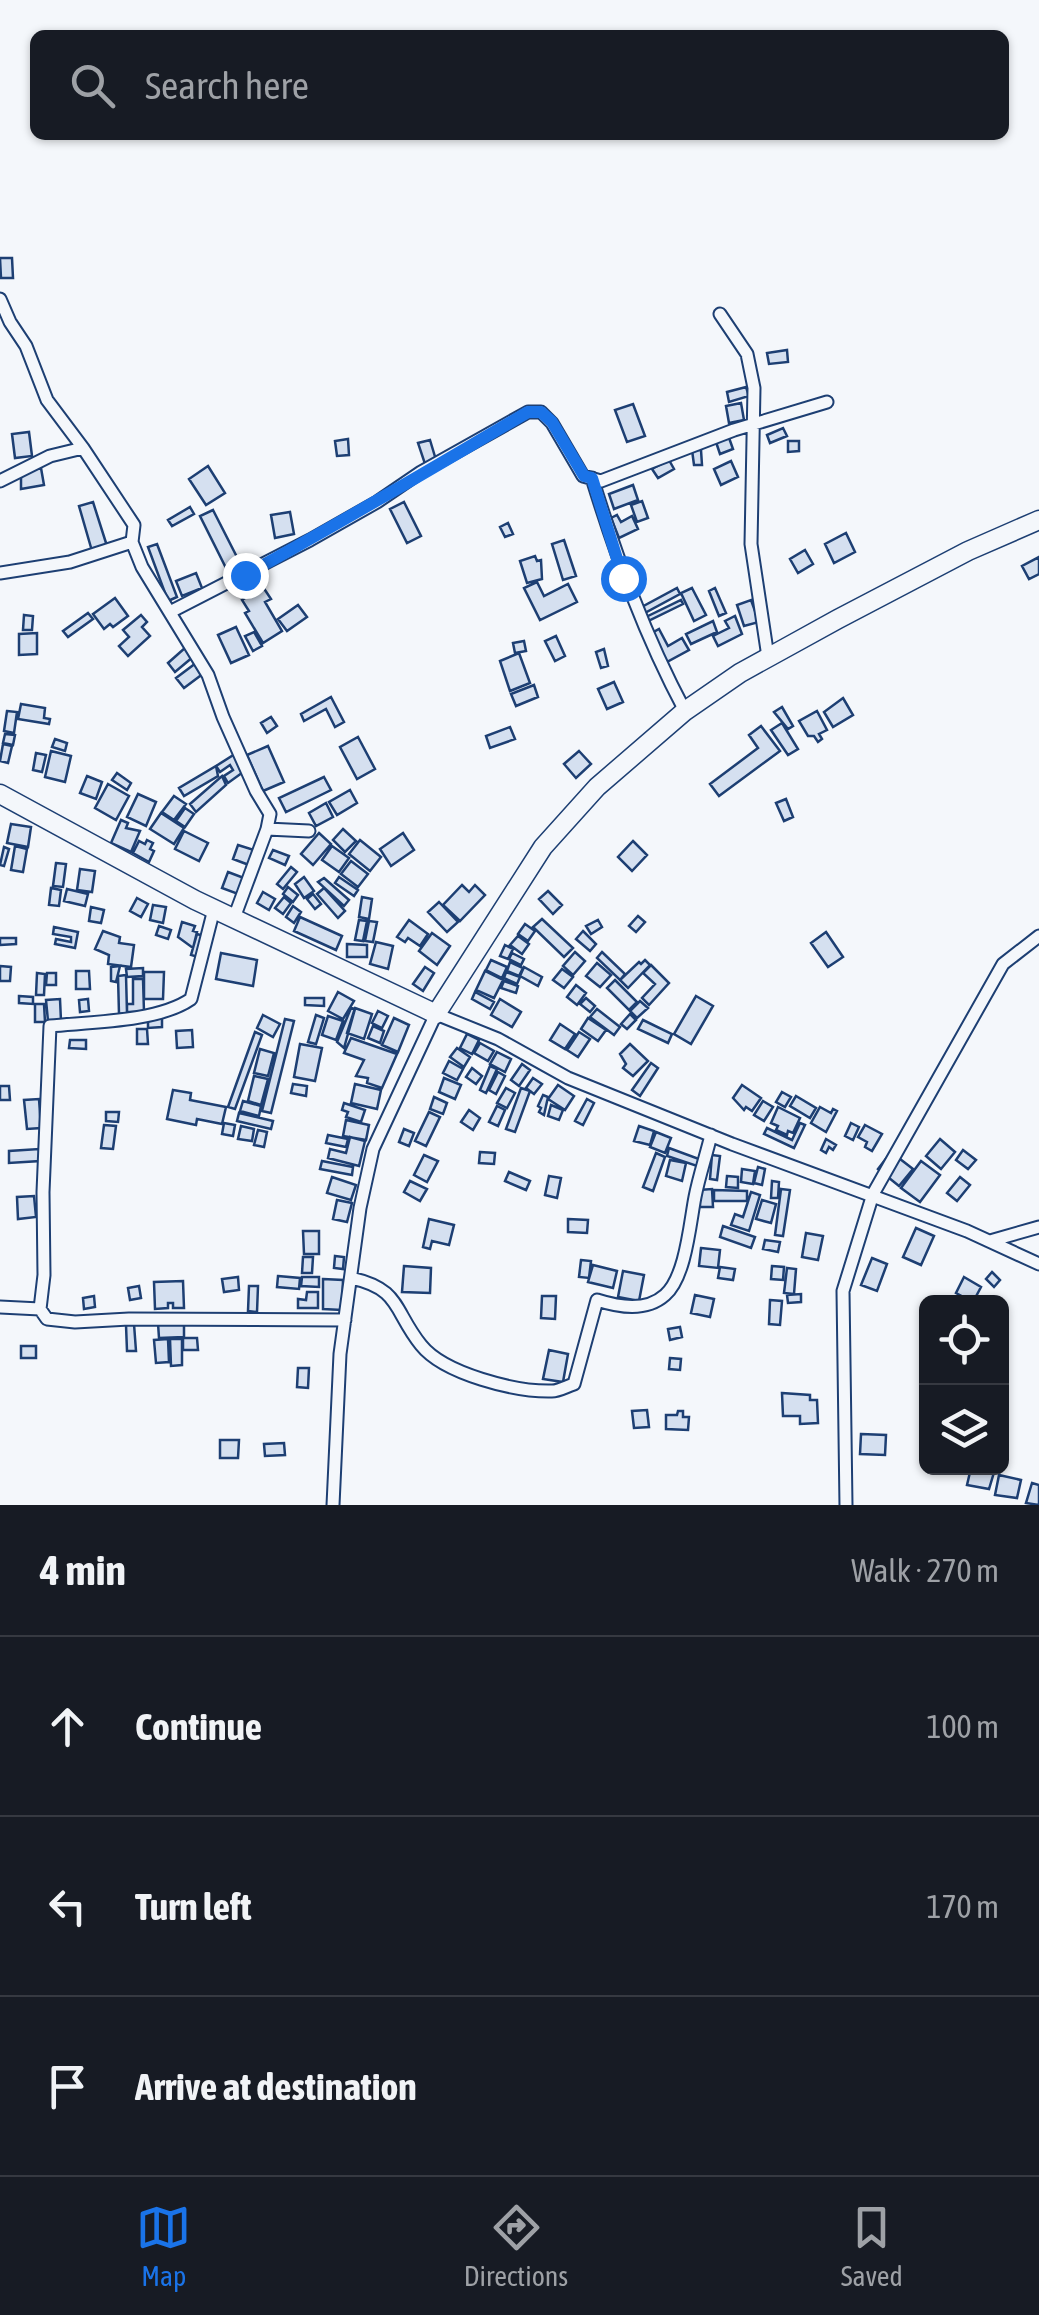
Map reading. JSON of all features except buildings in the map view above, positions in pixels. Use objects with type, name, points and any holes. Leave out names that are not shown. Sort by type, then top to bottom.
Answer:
[{"type":"street","points":[[0,300],[26,346],[48,400],[134,526],[132,542],[142,567],[208,675],[222,717],[270,814],[234,918]]},
{"type":"street","points":[[720,314],[746,354],[754,388],[751,544],[768,658]]},
{"type":"street","points":[[170,612],[310,540],[528,412],[541,412],[552,422],[584,476],[600,481],[752,424],[827,402]]},
{"type":"street","points":[[0,481],[50,456],[83,448]]},
{"type":"street","points":[[592,478],[623,578],[658,660],[685,710]]},
{"type":"street","points":[[333,1505],[345,1320],[360,1208],[373,1149],[436,1014],[544,846],[597,787],[685,710],[768,658],[968,551],[1039,520]]},
{"type":"street","points":[[0,572],[70,562],[132,542]]},
{"type":"street","points":[[0,794],[214,908],[436,1014],[498,1039],[568,1078],[711,1136],[873,1194],[1039,1264]]},
{"type":"street","points":[[267,829],[310,831]]},
{"type":"street","points":[[214,908],[190,999],[180,1006],[112,1020],[50,1026],[40,1309],[47,1319],[76,1322],[345,1320]]},
{"type":"street","points":[[846,1505],[843,1291],[873,1194],[1002,964],[1039,936]]},
{"type":"street","points":[[350,1278],[377,1284],[402,1311],[421,1346],[451,1369],[504,1384],[554,1391],[574,1384],[597,1300],[626,1309],[664,1296],[674,1282],[689,1239],[695,1196],[711,1136]]},
{"type":"street","points":[[990,1242],[1039,1227]]},
{"type":"street","points":[[0,1307],[40,1309]]},
{"type":"route","points":[[245,575],[528,412],[541,412],[552,422],[584,476],[592,478],[623,578]]}]
